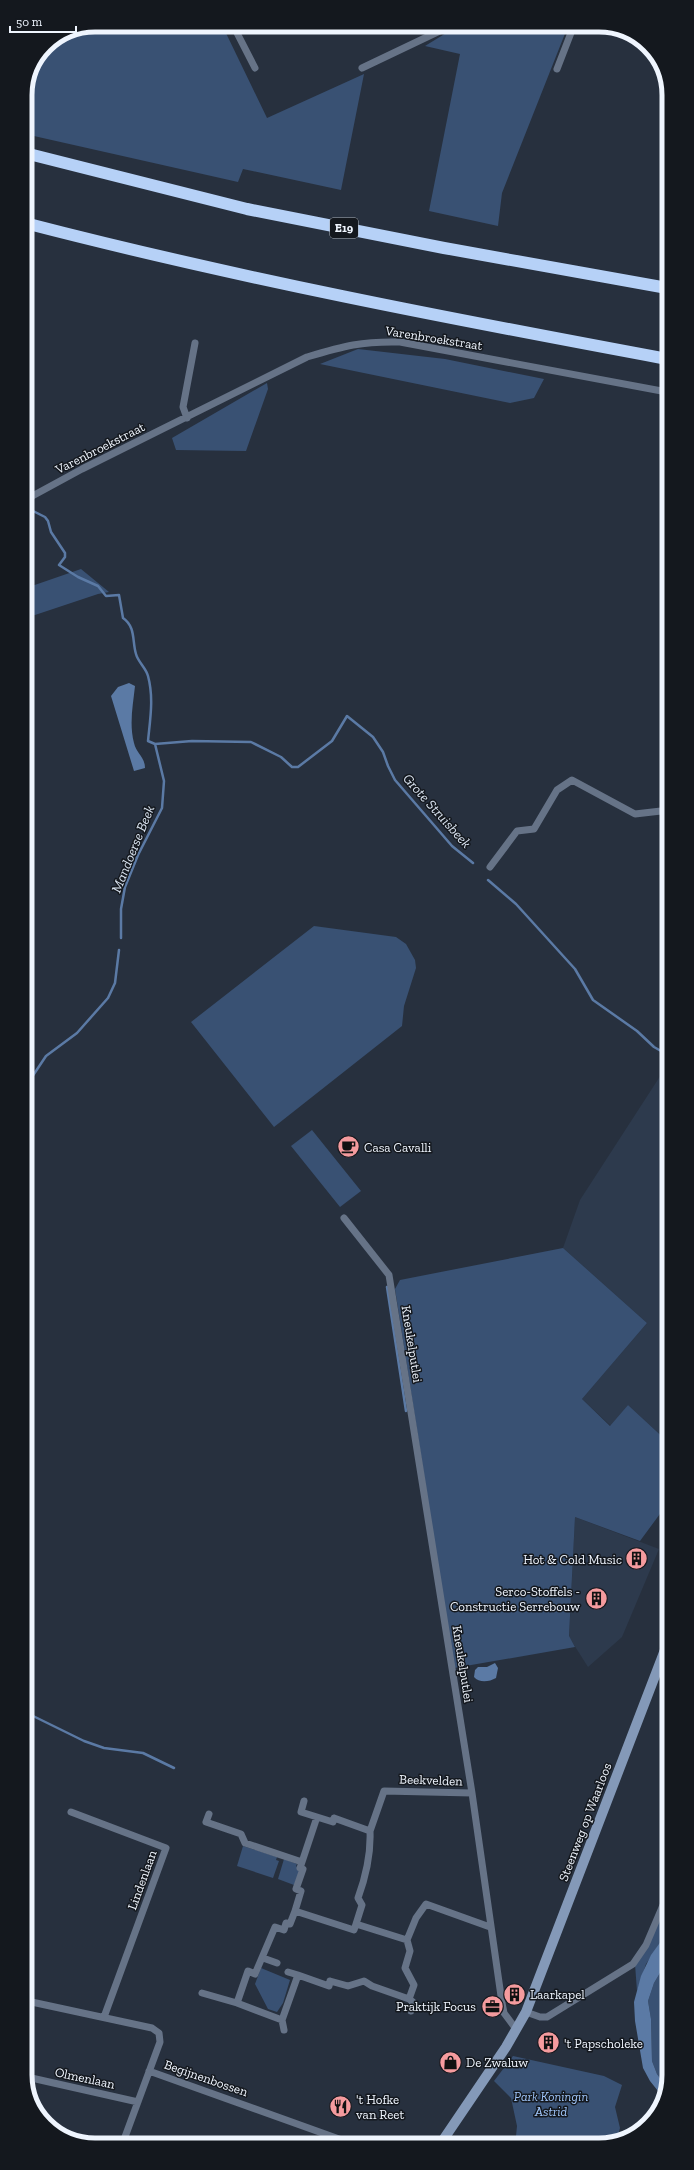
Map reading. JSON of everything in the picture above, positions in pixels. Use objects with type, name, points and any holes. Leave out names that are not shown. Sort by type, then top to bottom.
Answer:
[{"type":"highway","name":"E19","points":[[32,155],[247,209],[444,248],[662,287]]},
{"type":"highway","points":[[32,225],[140,253],[320,292],[662,358]]},
{"type":"street","points":[[236,32],[254,68]]},
{"type":"street","points":[[362,68],[438,32]]},
{"type":"street","points":[[557,69],[571,32]]},
{"type":"street","name":"Varenbroekstraat","points":[[32,497],[82,469],[307,357],[346,345],[371,341],[400,342],[662,391]]},
{"type":"street","points":[[187,418],[183,407],[195,343]]},
{"type":"street","points":[[490,867],[517,831],[534,828],[557,790],[572,780],[635,814],[662,811]]},
{"type":"street","name":"Kneukelputlei","points":[[344,1218],[389,1276],[472,1793],[490,1928],[504,2013],[516,2029]]},
{"type":"street","name":"Steenweg op Waarloos","points":[[444,2138],[491,2070],[526,2012],[662,1658]]},
{"type":"street","name":"Beekvelden","points":[[356,1924],[362,1905],[358,1898],[367,1873],[366,1864],[371,1850],[370,1830],[384,1791],[472,1793]]},
{"type":"street","points":[[304,1801],[301,1812],[333,1822],[334,1818],[370,1830]]},
{"type":"street","name":"Lindenlaan","points":[[71,1812],[166,1848],[104,2017]]},
{"type":"street","points":[[209,1814],[206,1822],[241,1834],[245,1844],[302,1862]]},
{"type":"street","points":[[237,2003],[248,1971],[255,1974],[275,1927],[284,1930],[286,1923],[290,1924],[301,1891],[296,1889],[303,1869],[300,1868],[317,1817]]},
{"type":"street","points":[[409,1999],[414,1985],[405,1968],[410,1951],[407,1940],[416,1918],[426,1904],[490,1928]]},
{"type":"street","points":[[526,2012],[540,2017],[547,2017],[634,1964],[646,1945],[662,1907]]},
{"type":"street","points":[[295,1911],[354,1930],[356,1924],[407,1940]]},
{"type":"street","points":[[263,1958],[277,1963]]},
{"type":"street","points":[[288,1972],[329,1986],[330,1981],[348,1986],[364,1982],[409,1999],[413,2002],[411,2011]]},
{"type":"street","points":[[284,2030],[282,2020],[298,1975]]},
{"type":"street","points":[[202,1993],[237,2003],[282,2020]]},
{"type":"street","name":"Begijnenbossen","points":[[32,2002],[152,2028],[159,2033],[160,2042],[149,2071],[336,2138]]},
{"type":"street","points":[[125,2138],[149,2071]]},
{"type":"street","name":"Olmenlaan","points":[[32,2078],[138,2102]]},
{"type":"shaded area","points":[[129,683],[135,686],[132,714],[133,736],[135,746],[145,764],[145,768],[134,771],[111,696],[118,687]]},
{"type":"shaded area","points":[[662,1073],[662,1436],[628,1405],[611,1426],[582,1399],[647,1323],[563,1248],[580,1200]]},
{"type":"shaded area","points":[[575,1517],[659,1549],[622,1637],[588,1667],[569,1637]]},
{"type":"shaded area","points":[[495,1663],[498,1668],[496,1678],[484,1681],[474,1677],[475,1670],[478,1667],[487,1667]]},
{"type":"shaded area","points":[[662,1940],[662,1970],[654,1983],[648,2001],[651,2019],[652,2061],[657,2074],[661,2080],[659,2093],[650,2081],[643,2068],[635,2021],[634,2002],[641,1976],[651,1955]]},
{"type":"green space","points":[[225,32],[267,118],[364,74],[341,190],[243,169],[238,182],[32,136],[33,83],[43,60],[50,50],[60,43],[83,33]]},
{"type":"green space","points":[[448,32],[566,32],[502,193],[498,226],[429,211],[460,54],[425,46]]},
{"type":"green space","points":[[358,349],[445,359],[544,379],[534,398],[510,403],[320,364]]},
{"type":"green space","points":[[267,383],[268,389],[246,451],[176,450],[172,438]]},
{"type":"green space","points":[[81,569],[109,592],[98,594],[32,616],[32,586]]},
{"type":"green space","points":[[314,926],[396,937],[406,944],[415,960],[416,968],[404,1006],[402,1026],[274,1127],[191,1022]]},
{"type":"green space","points":[[312,1130],[361,1191],[340,1207],[291,1146]]},
{"type":"green space","points":[[563,1248],[647,1323],[582,1399],[610,1426],[628,1405],[662,1436],[662,1511],[640,1541],[575,1517],[569,1636],[575,1647],[454,1668],[395,1289],[400,1280]]},
{"type":"green space","points":[[243,1846],[277,1857],[276,1860],[279,1861],[273,1878],[237,1866]]},
{"type":"green space","points":[[284,1859],[297,1864],[296,1866],[300,1870],[294,1885],[278,1879]]},
{"type":"green space","points":[[662,1910],[662,1940],[646,1964],[637,1991],[635,1964]]},
{"type":"green space","points":[[261,1968],[290,1980],[283,2003],[277,2012],[268,2009],[255,1984]]},
{"type":"green space","points":[[662,1970],[661,2080],[657,2074],[652,2061],[651,2019],[648,2001],[654,1983]]},
{"type":"green space","name":"Park Koningin Astrid","points":[[513,2056],[604,2076],[622,2085],[615,2107],[620,2128],[618,2135],[599,2138],[515,2138],[517,2126],[511,2098],[494,2081]]},
{"type":"waterway","name":"Grote Struisbeek","points":[[32,510],[45,517],[48,521],[51,532],[65,553],[65,557],[59,565],[78,577],[98,586],[106,596],[119,595],[123,618],[132,630],[136,654],[138,660],[147,673],[150,684],[151,709],[148,741],[155,744],[192,741],[251,742],[281,757],[292,767],[298,767],[332,741],[347,716],[373,737],[383,752],[395,780],[452,846],[473,863]]},
{"type":"waterway","name":"Mandoerse Beek","points":[[121,938],[121,909],[125,887],[138,855],[162,808],[164,781],[155,744]]},
{"type":"waterway","name":"Grote Struisbeek","points":[[488,880],[516,904],[575,969],[593,1000],[637,1031],[654,1047],[662,1052]]},
{"type":"waterway","name":"Mandoerse Beek","points":[[32,1077],[46,1056],[77,1033],[108,998],[115,983],[119,950]]},
{"type":"waterway","points":[[387,1287],[406,1411]]},
{"type":"waterway","name":"Mandoerse Beek","points":[[32,1715],[84,1741],[104,1748],[143,1753],[174,1768]]},
{"type":"place","name":"Casa Cavalli","points":[[349,1147]]},
{"type":"place","name":"Hot & Cold Music","points":[[637,1559]]},
{"type":"place","name":"Serco-Stoffels - Constructie Serrebouw","points":[[596,1598]]},
{"type":"place","name":"Laarkapel","points":[[515,1994]]},
{"type":"place","name":"Praktijk Focus","points":[[492,2006]]},
{"type":"place","name":"'t Papscholeke","points":[[549,2043]]},
{"type":"place","name":"De Zwaluw","points":[[451,2062]]},
{"type":"place","name":"'t Hofke van Reet","points":[[340,2106]]}]
